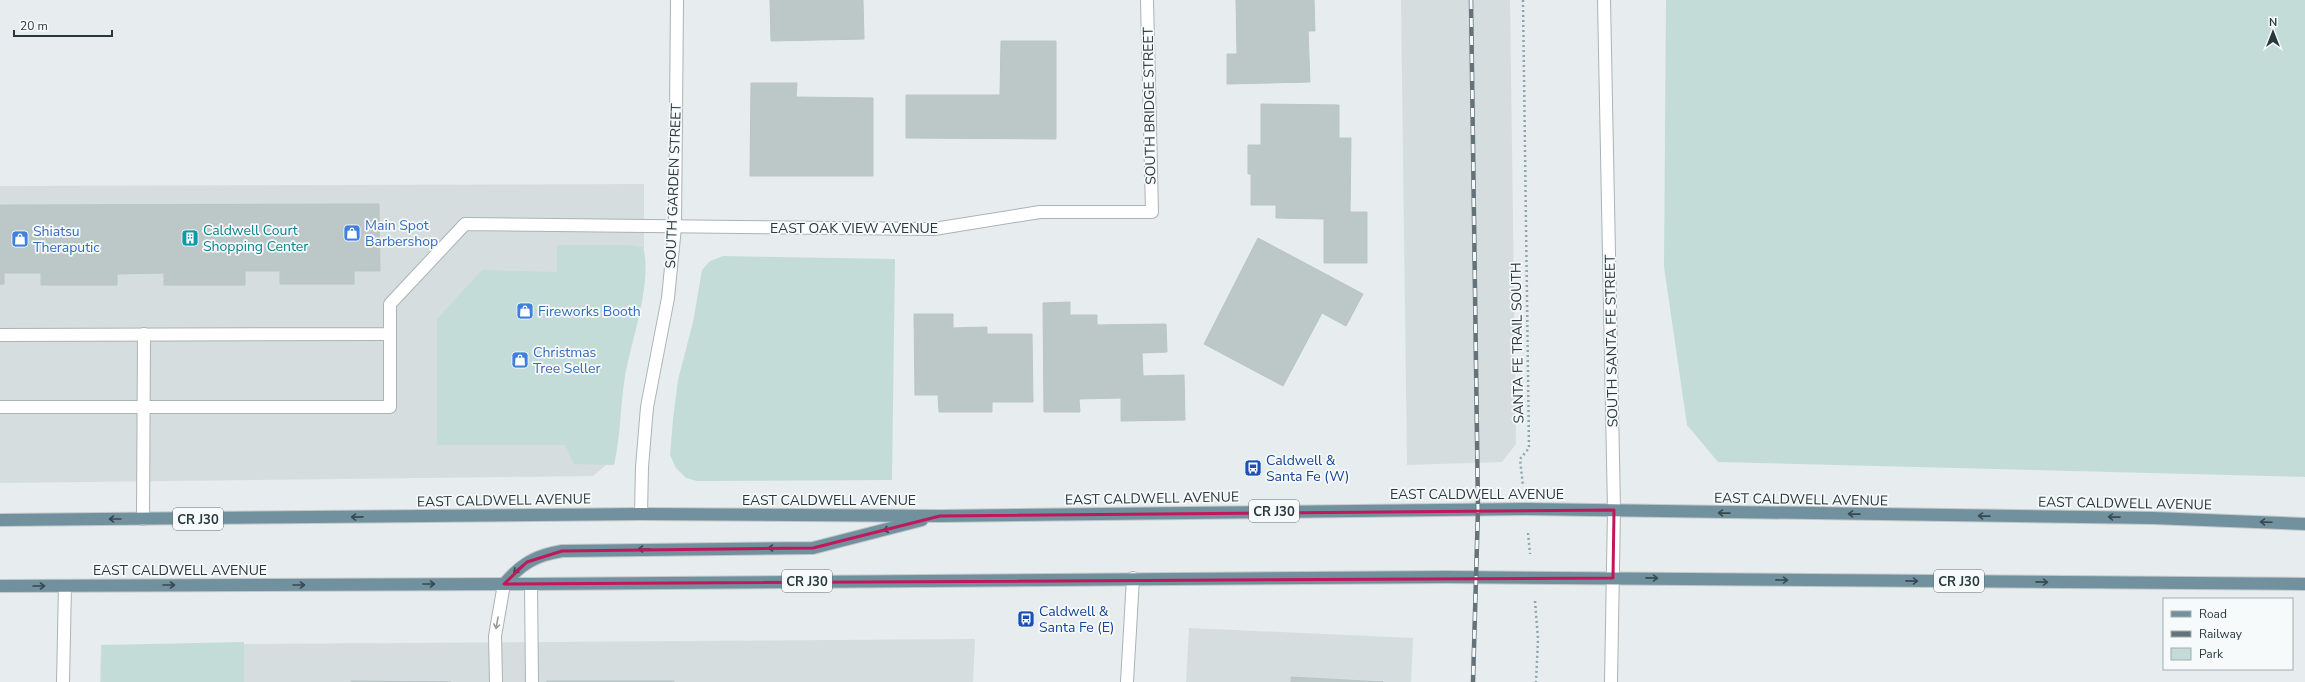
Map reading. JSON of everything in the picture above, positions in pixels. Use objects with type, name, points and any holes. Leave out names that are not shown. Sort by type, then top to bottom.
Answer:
[{"type":"main road","name":"EAST CALDWELL AVENUE","points":[[0,520],[641,514],[940,516],[1526,509],[1712,513],[2153,518],[2305,524]]},
{"type":"main road","points":[[504,584],[527,562],[543,554],[562,551],[813,548],[940,516]]},
{"type":"main road","name":"EAST CALDWELL AVENUE","points":[[0,586],[531,584],[1133,578],[1613,578],[2305,584]]},
{"type":"street","name":"SOUTH GARDEN STREET","points":[[641,514],[642,467],[647,407],[668,298],[675,227],[677,0]]},
{"type":"street","name":"SOUTH BRIDGE STREET","points":[[1147,0],[1152,212]]},
{"type":"street","name":"SOUTH SANTA FE STREET","points":[[1604,0],[1614,510],[1611,682]]},
{"type":"street","name":"EAST OAK VIEW AVENUE","points":[[144,407],[390,407],[390,304],[465,224],[934,229],[1040,212],[1152,212]]},
{"type":"street","points":[[143,519],[144,334]]},
{"type":"street","points":[[0,335],[390,334]]},
{"type":"street","points":[[0,407],[144,407]]},
{"type":"street","points":[[1127,682],[1133,578]]},
{"type":"street","points":[[496,682],[495,636],[504,584]]},
{"type":"street","points":[[531,584],[532,682]]},
{"type":"street","points":[[63,682],[65,586]]},
{"type":"path","name":"SANTA FE TRAIL SOUTH","points":[[1523,0],[1529,448],[1520,459],[1538,639],[1536,682]]},
{"type":"highlighted area","points":[[1614,510],[1613,578],[504,584],[527,562],[562,551],[813,548],[940,516]]},
{"type":"shaded area","points":[[1401,0],[1510,0],[1516,444],[1502,462],[1407,465]]},
{"type":"shaded area","points":[[644,184],[644,260],[618,393],[612,460],[593,476],[0,483],[0,186]]},
{"type":"shaded area","points":[[1189,628],[1413,638],[1411,682],[1186,682]]},
{"type":"shaded area","points":[[975,639],[973,682],[100,682],[101,645]]},
{"type":"green space","points":[[1666,0],[2305,0],[2305,477],[1718,462],[1687,425],[1664,267]]},
{"type":"green space","points":[[557,245],[628,245],[643,247],[645,277],[643,294],[625,377],[618,443],[614,465],[574,464],[565,445],[437,445],[437,319],[482,270],[557,272]]},
{"type":"green space","points":[[723,256],[895,259],[892,480],[697,481],[686,478],[676,468],[670,455],[678,380],[693,322],[702,270],[710,261]]},
{"type":"green space","points":[[244,642],[244,682],[101,682],[102,645]]},
{"type":"building","points":[[770,0],[863,0],[864,39],[771,41]]},
{"type":"building","points":[[1236,0],[1314,0],[1315,31],[1308,31],[1310,82],[1227,84],[1227,54],[1237,54]]},
{"type":"building","points":[[1001,41],[1056,41],[1056,139],[906,138],[906,95],[1000,95]]},
{"type":"building","points":[[751,83],[797,83],[796,97],[873,98],[873,176],[750,176]]},
{"type":"building","points":[[1261,104],[1339,105],[1339,138],[1351,138],[1350,212],[1367,212],[1367,263],[1324,263],[1324,219],[1276,218],[1276,205],[1251,205],[1251,174],[1248,174],[1248,145],[1261,145]]},
{"type":"building","name":"Caldwell Court Shopping Center","points":[[379,204],[380,271],[354,271],[354,284],[280,284],[280,271],[245,271],[245,285],[164,285],[164,273],[117,274],[117,285],[41,285],[41,273],[4,273],[4,284],[0,284],[0,205]]},
{"type":"building","points":[[1258,238],[1363,294],[1346,326],[1322,313],[1283,386],[1204,344]]},
{"type":"building","points":[[1070,302],[1070,315],[1097,315],[1097,325],[1166,324],[1167,352],[1142,353],[1143,376],[1184,375],[1185,420],[1121,421],[1121,398],[1079,399],[1080,412],[1044,412],[1043,303]]},
{"type":"building","points":[[914,314],[953,314],[953,328],[987,327],[987,334],[1032,334],[1033,402],[992,402],[992,412],[939,412],[938,395],[915,395]]},
{"type":"building","points":[[1291,677],[1383,682],[1291,682]]},
{"type":"building","points":[[351,681],[451,682],[351,682]]},
{"type":"building","points":[[674,681],[674,682],[547,682]]},
{"type":"railway","points":[[1471,0],[1478,509],[1473,682]]},
{"type":"place","name":"Main Spot Barbershop","points":[[352,233]]},
{"type":"place","name":"Caldwell Court Shopping Center","points":[[190,238]]},
{"type":"place","name":"Shiatsu Theraputic","points":[[20,239]]},
{"type":"place","name":"Fireworks Booth","points":[[525,311]]},
{"type":"place","name":"Christmas Tree Seller","points":[[520,360]]},
{"type":"place","name":"Caldwell & Santa Fe (W)","points":[[1253,468]]},
{"type":"place","name":"Caldwell & Santa Fe (E)","points":[[1026,619]]}]
